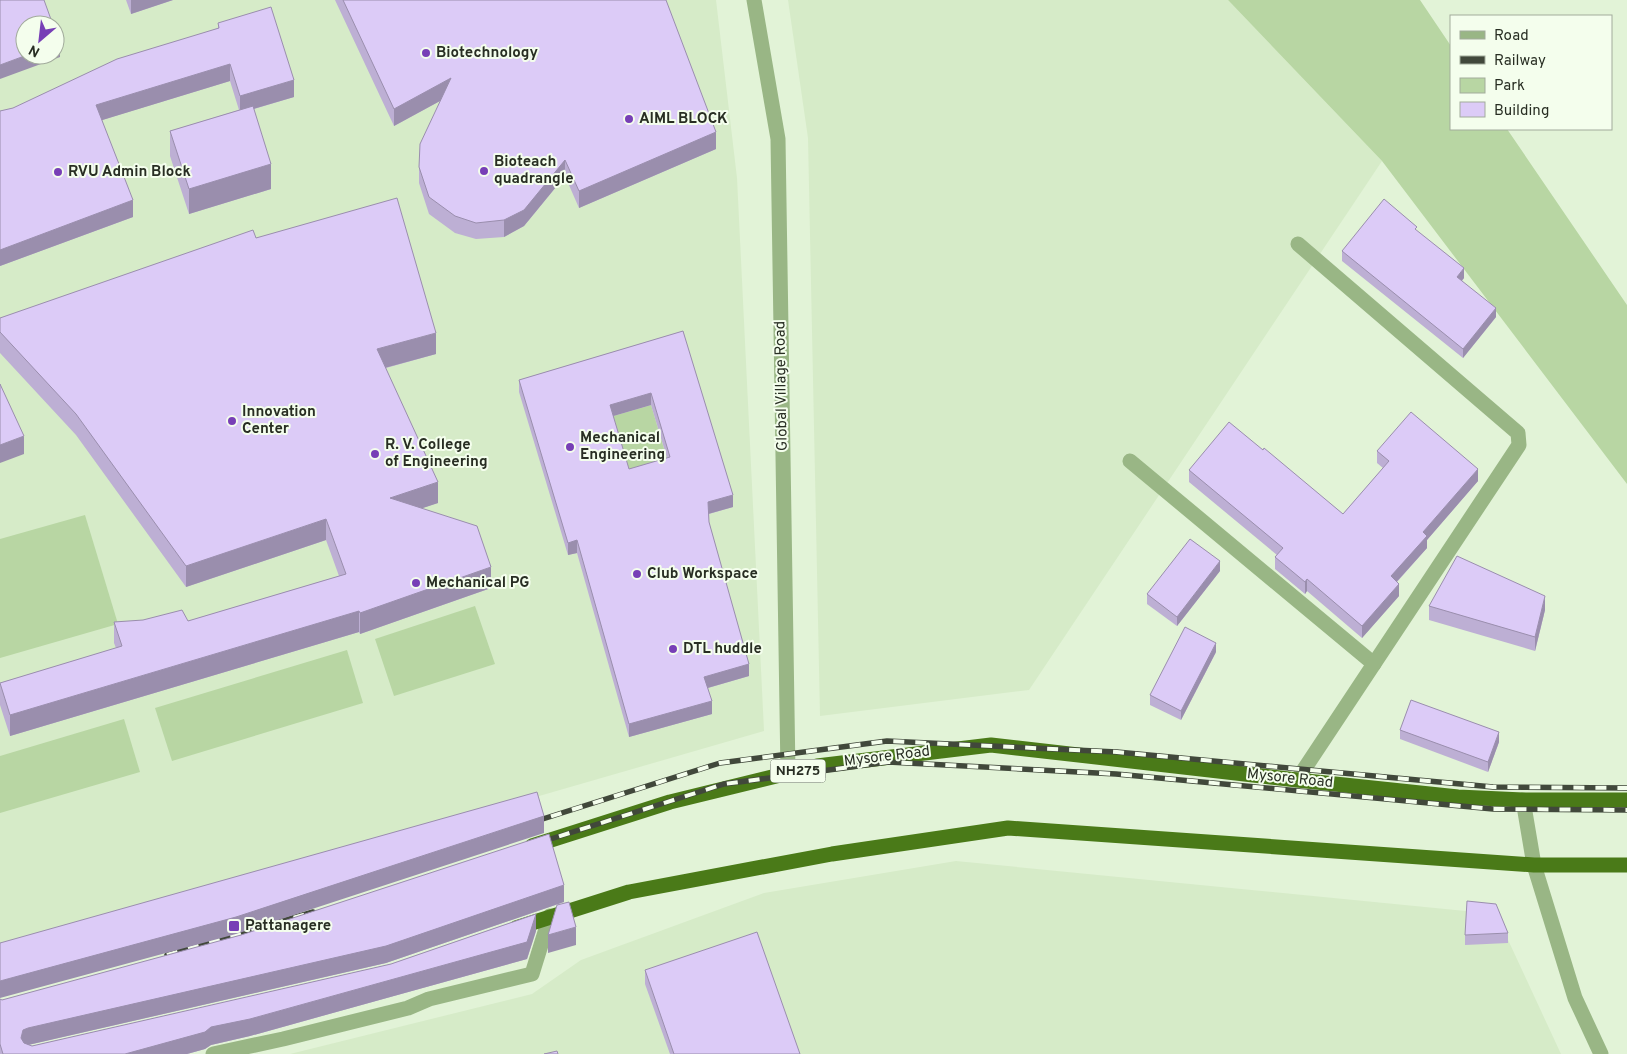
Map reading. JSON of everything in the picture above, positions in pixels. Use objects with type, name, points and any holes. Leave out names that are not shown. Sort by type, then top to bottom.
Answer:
[{"type":"highway","name":"Mysore Road","points":[[514,852],[670,802],[817,766],[992,745],[1458,797],[1523,800],[1627,800]]},
{"type":"highway","points":[[502,933],[628,892],[832,854],[1008,828],[1534,865],[1627,864]]},
{"type":"street","name":"Global Village Road","points":[[754,0],[778,139],[788,773]]},
{"type":"street","points":[[1297,780],[1520,445],[1518,433],[1298,244]]},
{"type":"street","points":[[1130,461],[1374,664]]},
{"type":"street","points":[[1523,800],[1534,865],[1575,998],[1601,1054]]},
{"type":"street","points":[[213,1054],[408,1008],[430,999],[532,974],[550,916]]},
{"type":"shaded area","name":"R. V. College of Engineering","points":[[0,0],[716,0],[737,178],[764,731],[0,952]]},
{"type":"shaded area","points":[[788,0],[1228,0],[1382,161],[1029,690],[820,716],[808,138]]},
{"type":"shaded area","points":[[956,861],[1496,914],[1561,1054],[290,1054],[532,994],[581,960],[764,893]]},
{"type":"green space","points":[[1228,0],[1420,0],[1450,45],[1450,130],[1508,130],[1627,305],[1627,484],[1382,161]]},
{"type":"green space","points":[[651,405],[670,469],[603,489],[610,417]]},
{"type":"green space","points":[[85,515],[118,624],[0,658],[0,539]]},
{"type":"green space","points":[[475,606],[495,664],[394,696],[375,639]]},
{"type":"green space","points":[[347,650],[363,703],[172,761],[155,708]]},
{"type":"green space","points":[[124,719],[140,772],[0,813],[0,756]]},
{"type":"building","points":[[0,0],[44,0],[49,15],[15,15],[15,59],[0,65]]},
{"type":"building","points":[[343,0],[666,0],[716,132],[579,191],[565,160],[524,210],[504,220],[476,223],[455,216],[429,197],[419,167],[420,144],[451,78],[394,109]]},
{"type":"building","points":[[271,7],[294,80],[240,96],[230,64],[96,105],[133,200],[0,250],[0,111],[13,108],[117,59],[219,28],[218,23]]},
{"type":"building","points":[[253,106],[271,164],[189,189],[170,131]]},
{"type":"building","points":[[397,198],[436,333],[377,349],[438,482],[390,498],[477,526],[491,567],[360,613],[359,611],[10,715],[0,683],[122,646],[114,622],[143,620],[182,610],[188,621],[346,574],[326,519],[186,566],[76,414],[0,332],[0,318],[253,230],[256,238]]},
{"type":"building","points":[[1384,199],[1417,227],[1415,229],[1464,268],[1457,277],[1496,308],[1463,349],[1342,251]]},
{"type":"building","points":[[683,331],[733,495],[708,502],[709,522],[749,664],[704,677],[712,701],[629,724],[577,540],[568,543],[519,380]],"holes":[[[651,393],[670,457],[629,469],[610,405]]]},
{"type":"building","points":[[0,384],[24,436],[0,445]]},
{"type":"building","points":[[1411,412],[1478,469],[1423,532],[1427,536],[1391,576],[1399,584],[1362,626],[1307,579],[1305,582],[1275,557],[1283,548],[1189,470],[1229,422],[1263,450],[1264,448],[1343,514],[1389,461],[1377,451]]},
{"type":"building","points":[[1190,539],[1220,561],[1177,617],[1147,594]]},
{"type":"building","points":[[1457,556],[1545,596],[1535,637],[1429,606]]},
{"type":"building","points":[[1185,627],[1216,643],[1181,711],[1150,695]]},
{"type":"building","points":[[1411,700],[1499,732],[1488,762],[1400,730]]},
{"type":"building","points":[[537,792],[544,816],[236,917],[0,981],[0,943]]},
{"type":"building","points":[[549,834],[564,885],[386,946],[28,1028],[23,1030],[21,1038],[24,1043],[32,1046],[391,964],[536,914],[527,942],[250,1019],[211,1027],[205,1032],[125,1054],[3,1054],[0,1044],[0,999],[241,935]]},
{"type":"building","points":[[1467,901],[1496,904],[1508,933],[1465,935]]},
{"type":"building","points":[[569,902],[576,927],[548,935],[557,905]]},
{"type":"building","points":[[757,932],[800,1054],[674,1054],[645,970]]},
{"type":"building","points":[[557,1051],[558,1054],[544,1054]]},
{"type":"railway","points":[[530,823],[720,763],[887,741],[1117,752],[1493,787],[1627,788]]},
{"type":"railway","points":[[538,843],[724,784],[888,762],[1116,774],[1493,809],[1627,810]]},
{"type":"railway","points":[[167,955],[313,912]]},
{"type":"place","name":"Biotechnology","points":[[426,53]]},
{"type":"place","name":"AIML BLOCK","points":[[629,119]]},
{"type":"place","name":"Bioteach quadrangle","points":[[484,171]]},
{"type":"place","name":"RVU Admin Block","points":[[58,172]]},
{"type":"place","name":"Innovation Center","points":[[232,421]]},
{"type":"place","name":"Mechanical Engineering","points":[[570,447]]},
{"type":"place","name":"R. V. College of Engineering","points":[[375,454]]},
{"type":"place","name":"Club Workspace","points":[[637,574]]},
{"type":"place","name":"Mechanical PG","points":[[416,583]]},
{"type":"place","name":"DTL huddle","points":[[673,649]]},
{"type":"place","name":"Pattanagere","points":[[234,926]]}]
